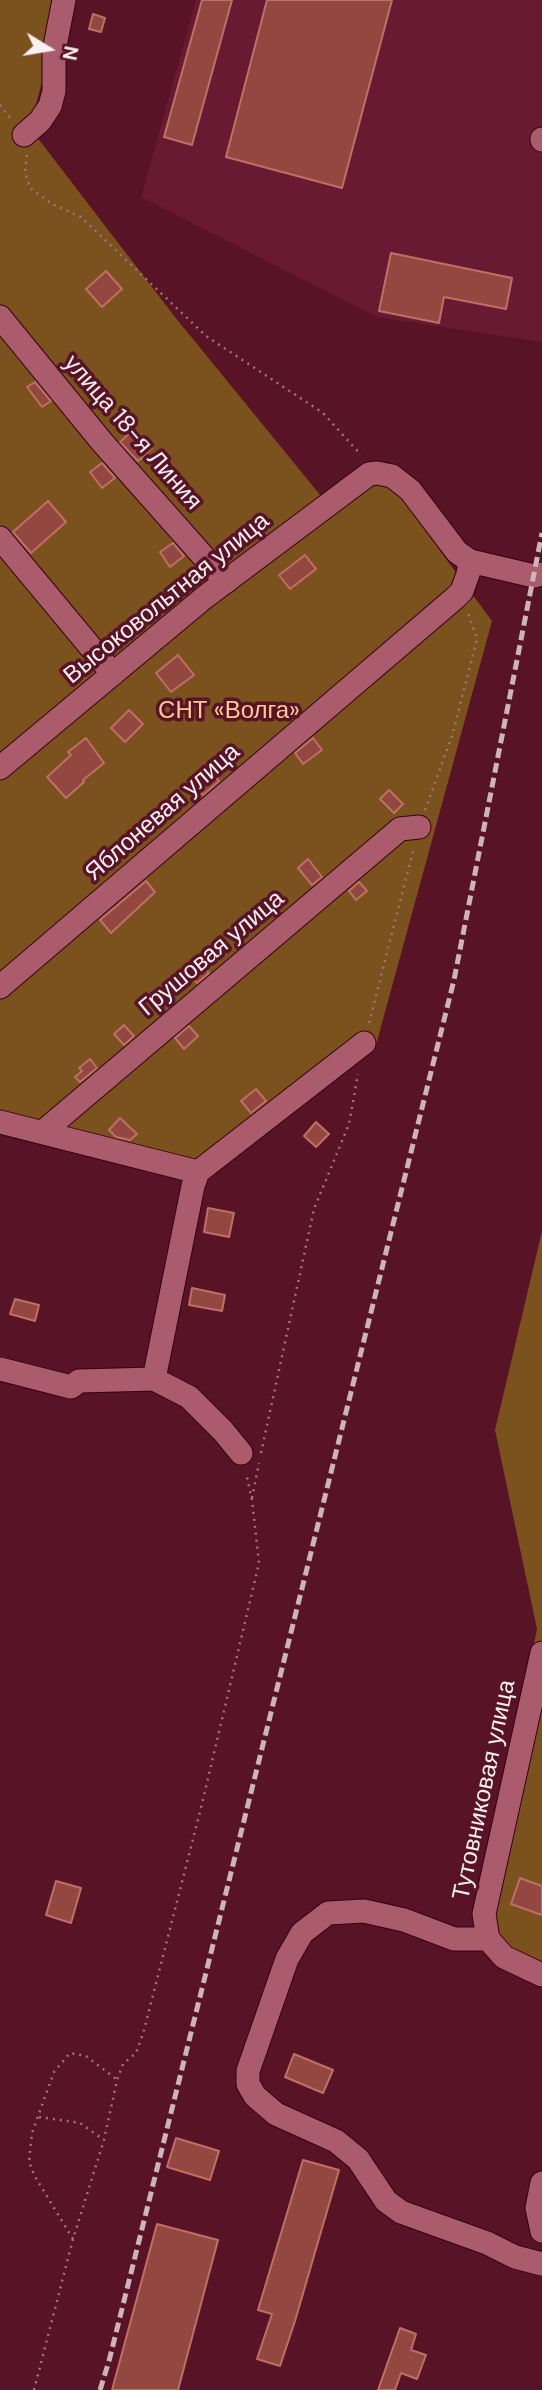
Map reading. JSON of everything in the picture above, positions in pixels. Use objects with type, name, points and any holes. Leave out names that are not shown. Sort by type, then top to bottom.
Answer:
[{"type":"street","points":[[24,135],[40,121],[50,106],[54,91],[54,51],[64,0]]},
{"type":"street","name":"улица 18-я Линия","points":[[0,317],[102,443],[226,582]]},
{"type":"street","points":[[369,474],[377,472],[392,476],[410,490],[457,552],[470,561],[534,576],[542,574]]},
{"type":"street","name":"Высоковольтная улица","points":[[1,764],[226,582],[369,474]]},
{"type":"street","points":[[0,538],[113,674]]},
{"type":"street","name":"Яблоневая улица","points":[[0,987],[455,597],[461,591],[468,575],[470,561]]},
{"type":"street","name":"Грушовая улица","points":[[44,1131],[400,829],[419,827]]},
{"type":"street","points":[[154,1379],[198,1172],[365,1043]]},
{"type":"street","points":[[0,1122],[198,1172]]},
{"type":"street","points":[[0,1370],[71,1387],[79,1381],[154,1379],[190,1397],[241,1453]]},
{"type":"street","name":"Тутовниковая улица","points":[[488,1938],[484,1914],[542,1653]]},
{"type":"street","points":[[542,1975],[504,1957],[488,1938],[454,1939],[404,1920],[363,1911],[328,1913],[302,1933],[287,1959],[247,2071],[248,2084],[255,2096],[276,2114],[336,2141],[358,2159],[386,2201],[401,2212],[487,2243],[515,2257],[542,2264]]},
{"type":"street","points":[[542,2183],[537,2208],[542,2231]]},
{"type":"path","points":[[0,105],[24,135],[29,147],[25,172],[30,188],[52,204],[81,217],[206,336],[323,413],[362,456],[369,474]]},
{"type":"path","points":[[34,2390],[74,2239],[104,2140],[117,2080],[123,2064],[136,2053],[144,2035],[259,1563],[252,1500],[241,1453]]},
{"type":"path","points":[[74,2239],[41,2190],[29,2161],[32,2133],[54,2072],[70,2053],[86,2056],[117,2080]]},
{"type":"path","points":[[38,2116],[80,2123],[104,2140]]},
{"type":"shaded area","points":[[196,0],[542,0],[542,342],[377,317],[141,197]]},
{"type":"green space","name":"СНТ «Волга»","points":[[0,0],[63,0],[30,128],[175,317],[325,501],[376,464],[492,621],[376,1045],[202,1178],[0,1130]]},
{"type":"green space","points":[[542,1231],[542,1974],[471,1944],[537,1629],[495,1430]]},
{"type":"building","points":[[202,0],[232,0],[192,145],[164,137]]},
{"type":"building","points":[[267,0],[392,0],[342,188],[226,157]]},
{"type":"building","points":[[93,14],[105,18],[101,32],[89,29]]},
{"type":"building","points":[[391,253],[512,278],[506,309],[444,297],[439,323],[379,311]]},
{"type":"building","points":[[106,271],[122,289],[102,307],[86,289]]},
{"type":"building","points":[[35,382],[51,401],[42,407],[27,387]]},
{"type":"building","points":[[134,429],[152,448],[138,461],[120,442]]},
{"type":"building","points":[[102,463],[115,478],[102,488],[90,472]]},
{"type":"building","points":[[48,501],[66,522],[31,553],[13,532]]},
{"type":"building","points":[[173,543],[184,556],[170,567],[160,552]]},
{"type":"building","points":[[305,555],[316,569],[290,589],[279,575]]},
{"type":"building","points":[[178,655],[194,675],[171,692],[156,673]]},
{"type":"building","points":[[129,710],[143,724],[125,742],[111,728]]},
{"type":"building","points":[[86,738],[104,763],[66,798],[47,777],[71,755],[68,752]]},
{"type":"building","points":[[313,738],[322,750],[303,764],[295,753]]},
{"type":"building","points":[[206,767],[219,781],[203,795],[191,781]]},
{"type":"building","points":[[389,790],[403,804],[394,813],[380,799]]},
{"type":"building","points":[[308,859],[322,877],[312,885],[298,868]]},
{"type":"building","points":[[146,881],[155,892],[111,933],[100,920]]},
{"type":"building","points":[[359,882],[367,891],[356,900],[349,891]]},
{"type":"building","points":[[201,964],[209,973],[197,983],[189,974]]},
{"type":"building","points":[[124,1025],[134,1036],[124,1045],[114,1034]]},
{"type":"building","points":[[189,1026],[198,1036],[184,1049],[175,1038]]},
{"type":"building","points":[[90,1059],[97,1068],[80,1082],[75,1077],[82,1071],[79,1068]]},
{"type":"building","points":[[256,1089],[266,1101],[251,1113],[241,1101]]},
{"type":"building","points":[[120,1118],[137,1134],[130,1140],[116,1137],[109,1130]]},
{"type":"building","points":[[316,1122],[329,1134],[316,1147],[304,1136]]},
{"type":"building","points":[[208,1208],[234,1213],[229,1237],[204,1232]]},
{"type":"building","points":[[192,1288],[225,1295],[222,1311],[189,1305]]},
{"type":"building","points":[[15,1299],[39,1305],[35,1321],[10,1314]]},
{"type":"building","points":[[520,1878],[542,1886],[542,1915],[511,1904]]},
{"type":"building","points":[[56,1881],[81,1888],[71,1923],[46,1915]]},
{"type":"building","points":[[294,2054],[333,2070],[323,2093],[285,2077]]},
{"type":"building","points":[[176,2138],[219,2151],[210,2180],[167,2167]]},
{"type":"building","points":[[303,2160],[339,2170],[280,2366],[257,2359],[272,2314],[258,2310]]},
{"type":"building","points":[[157,2224],[218,2240],[178,2390],[112,2390]]},
{"type":"building","points":[[400,2328],[416,2334],[411,2350],[426,2355],[417,2379],[401,2373],[395,2390],[378,2390]]},
{"type":"railway","points":[[100,2390],[454,980],[542,533]]}]
